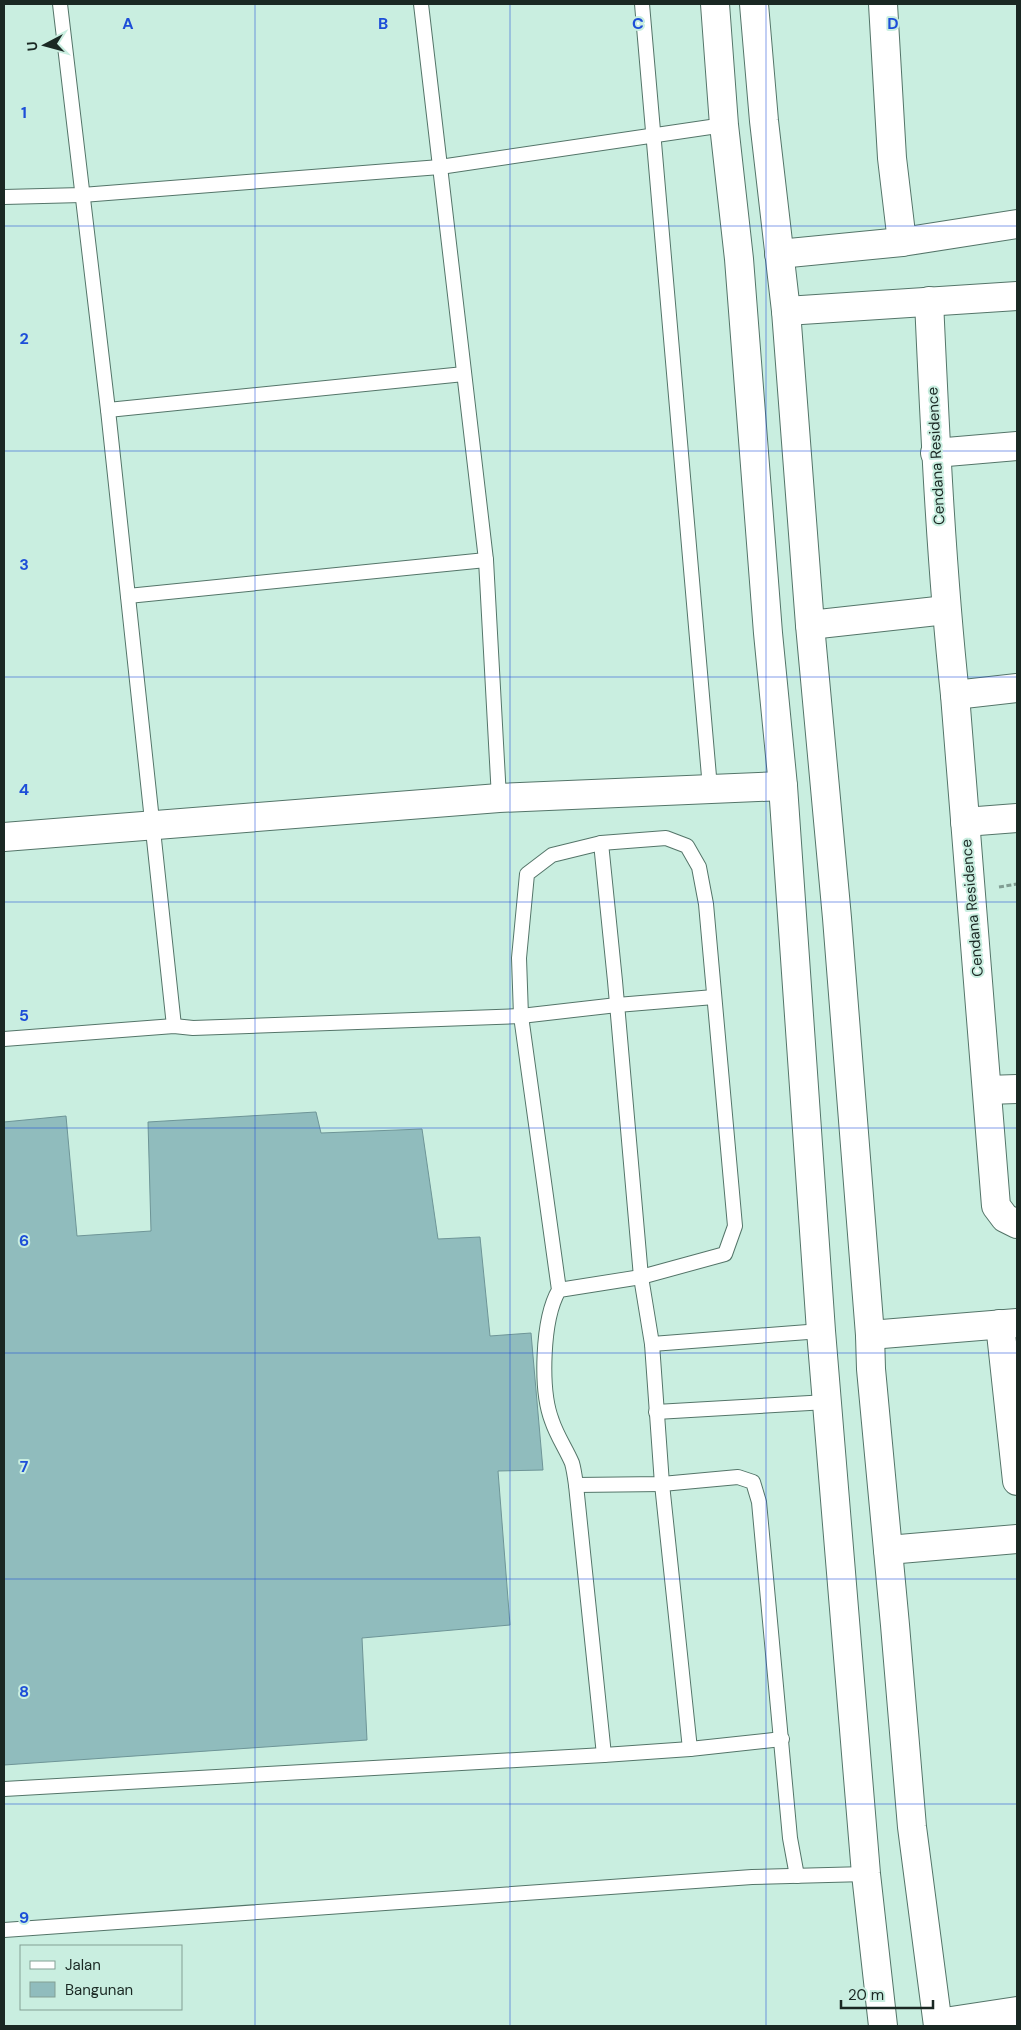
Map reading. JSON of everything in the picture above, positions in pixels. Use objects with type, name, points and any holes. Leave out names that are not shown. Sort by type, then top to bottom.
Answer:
[{"type":"main road","points":[[714,4],[724,125],[739,259],[768,633],[783,786],[821,1330],[866,1874],[883,2026]]},
{"type":"main road","points":[[754,4],[764,121],[786,311],[810,625],[837,918],[870,1335],[871,1369],[912,1827],[938,2025],[1017,2011]]},
{"type":"main road","points":[[883,4],[892,158],[902,242]]},
{"type":"main road","points":[[724,125],[764,121]]},
{"type":"main road","points":[[779,254],[902,242],[1017,224]]},
{"type":"main road","points":[[786,311],[1017,296]]},
{"type":"main road","name":"Cendana Residence","points":[[929,302],[935,453],[946,610],[955,695],[996,1206],[1005,1218],[1017,1224]]},
{"type":"main road","points":[[935,453],[1017,446]]},
{"type":"main road","points":[[810,625],[946,610]]},
{"type":"main road","points":[[955,695],[1017,688]]},
{"type":"main road","points":[[4,837],[499,798],[783,786]]},
{"type":"main road","points":[[965,822],[1017,818]]},
{"type":"main road","points":[[987,1090],[1017,1089]]},
{"type":"main road","points":[[870,1335],[1009,1323],[1017,1481]]},
{"type":"main road","points":[[888,1550],[1017,1539]]},
{"type":"lane","points":[[60,4],[108,410],[174,1026]]},
{"type":"lane","points":[[421,4],[486,560],[499,798]]},
{"type":"lane","points":[[642,4],[710,788]]},
{"type":"lane","points":[[4,197],[82,195],[440,166],[724,125]]},
{"type":"lane","points":[[108,410],[464,374]]},
{"type":"lane","points":[[128,596],[486,560]]},
{"type":"lane","points":[[559,1290],[641,1277],[725,1254],[734,1226],[706,904],[699,867],[687,846],[666,838],[601,844],[552,855],[527,874],[519,958],[521,1016],[559,1290],[552,1302],[546,1337],[545,1386],[551,1420],[572,1465],[576,1486],[604,1755]]},
{"type":"lane","points":[[601,844],[618,1005],[641,1277],[652,1344],[662,1484],[690,1749]]},
{"type":"lane","points":[[4,1039],[174,1026],[193,1028],[521,1016],[714,997]]},
{"type":"lane","points":[[652,1344],[821,1330]]},
{"type":"lane","points":[[656,1412],[827,1402]]},
{"type":"lane","points":[[576,1486],[662,1484],[738,1477],[753,1482],[759,1502],[790,1838],[797,1876]]},
{"type":"lane","points":[[4,1789],[604,1755],[690,1749],[782,1739]]},
{"type":"lane","points":[[4,1930],[742,1878],[866,1874]]},
{"type":"building","points":[[316,1112],[321,1133],[422,1129],[438,1239],[480,1237],[490,1336],[531,1333],[543,1470],[498,1471],[510,1625],[362,1638],[367,1740],[4,1765],[4,1122],[66,1116],[77,1236],[151,1231],[148,1122]]}]
